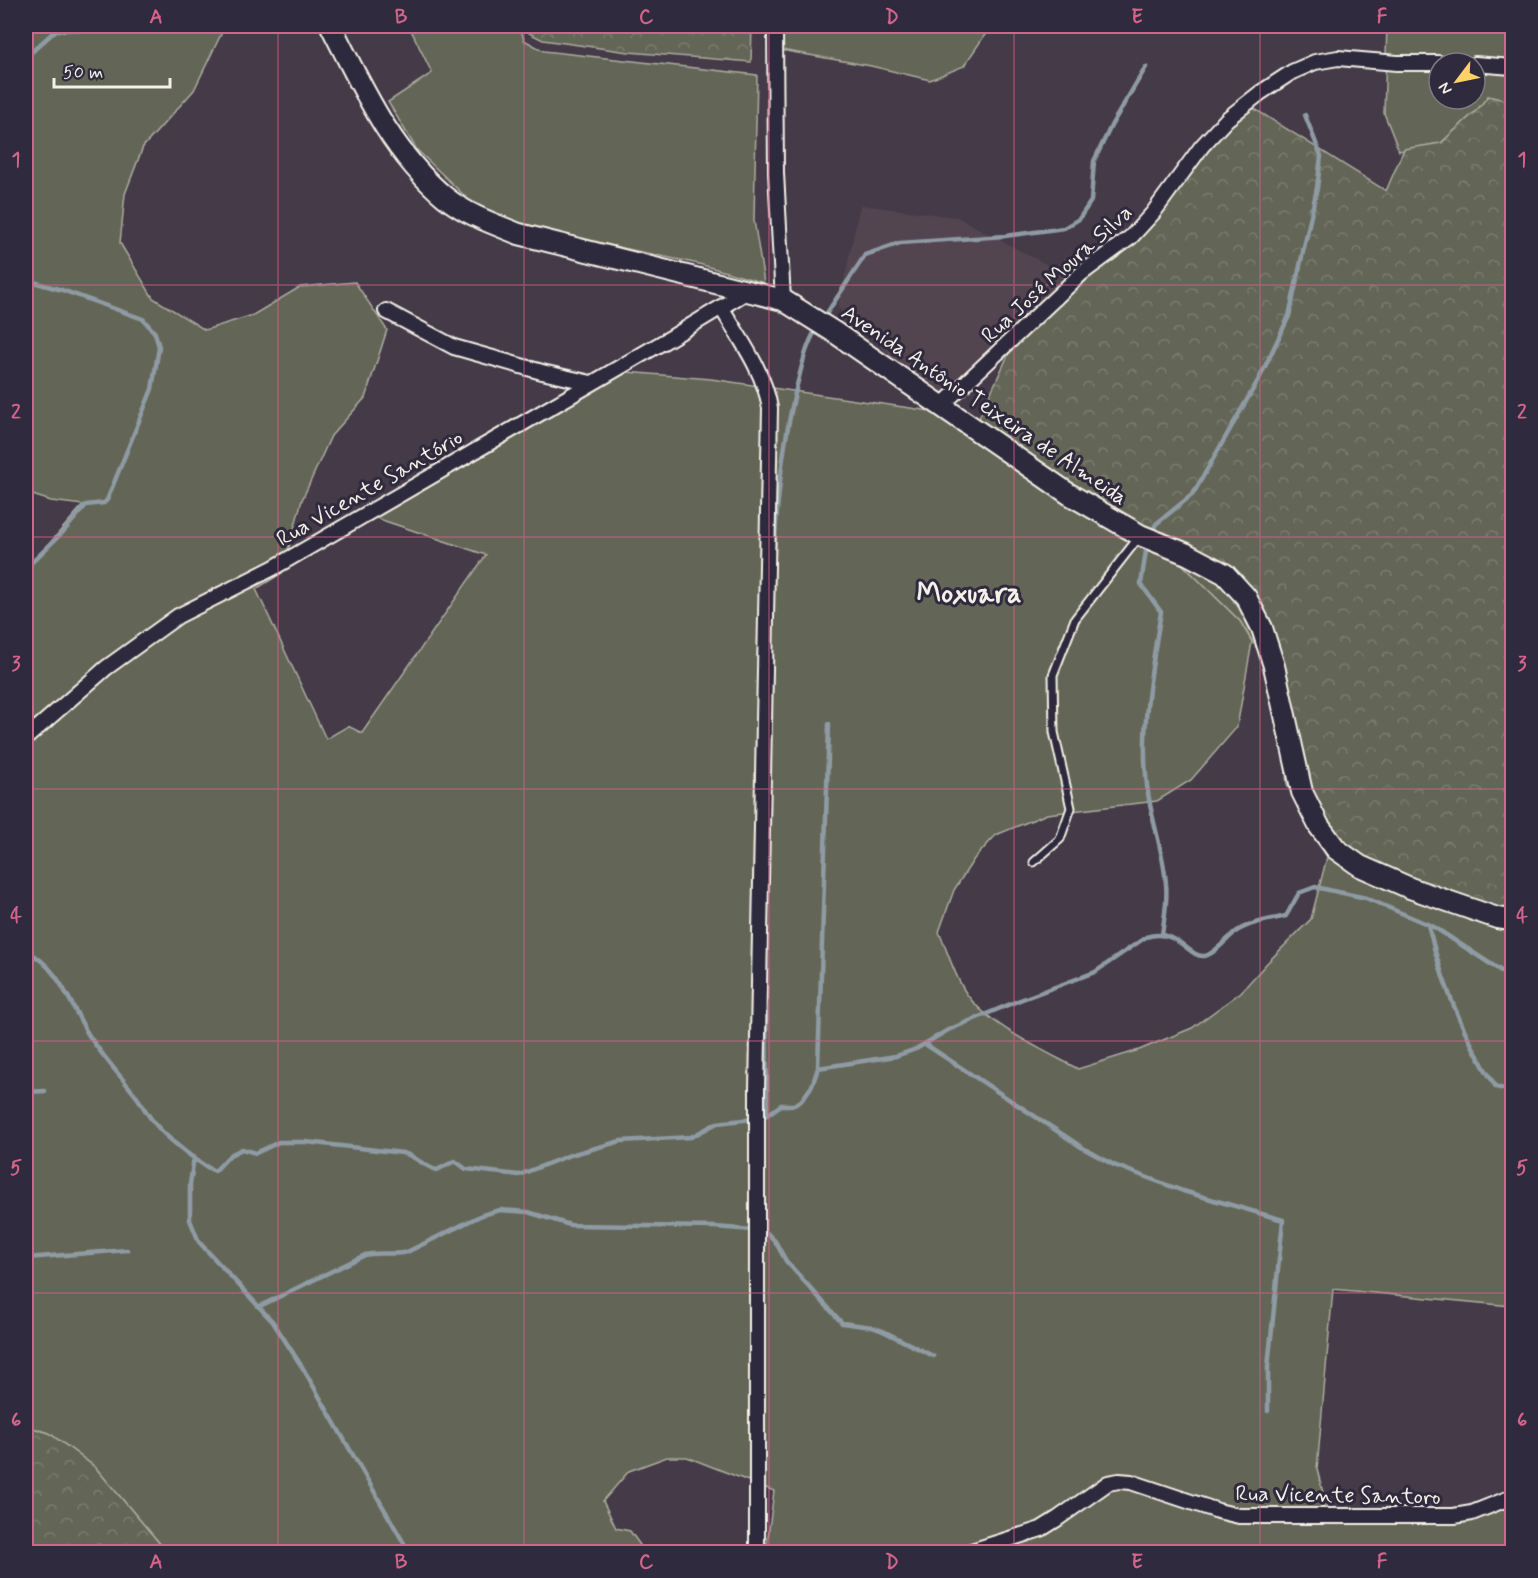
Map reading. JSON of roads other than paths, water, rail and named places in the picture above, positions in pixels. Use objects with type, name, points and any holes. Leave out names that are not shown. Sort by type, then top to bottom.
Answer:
[{"type":"street","name":"Avenida Antônio Teixeira de Almeida","points":[[331,26],[389,135],[446,198],[483,220],[519,234],[783,300],[834,332],[1069,494],[1140,535],[1187,554],[1224,574],[1245,597],[1262,628],[1274,666],[1302,792],[1318,825],[1336,849],[1360,866],[1410,888],[1497,918],[1512,920]]},
{"type":"street","points":[[775,26],[776,173],[783,300]]},
{"type":"street","name":"Rua José Moura Silva","points":[[941,406],[1082,273],[1131,237],[1153,213],[1202,146],[1227,119],[1260,93],[1315,62],[1338,58],[1427,63]]},
{"type":"street","points":[[1487,65],[1512,67]]},
{"type":"street","name":"Rua Vicente Santório","points":[[26,738],[106,668],[178,616],[273,568],[748,291]]},
{"type":"street","points":[[721,307],[761,376],[770,408],[757,1090],[757,1552]]},
{"type":"street","points":[[386,311],[454,347],[542,372],[591,383]]},
{"type":"street","name":"Rua Vicente Santoro","points":[[968,1552],[1041,1528],[1057,1520],[1108,1483],[1119,1480],[1239,1516],[1454,1516],[1472,1513],[1512,1497]]},
{"type":"lane","points":[[1034,862],[1060,839],[1071,808],[1054,732],[1053,675],[1075,619],[1140,535]]},
{"type":"waterway","points":[[26,57],[56,30],[163,26]]},
{"type":"waterway","points":[[823,319],[865,255],[900,243],[1005,236],[1064,228],[1079,219],[1091,201],[1094,161],[1112,124],[1146,67]]},
{"type":"waterway","points":[[1151,533],[1156,524],[1193,494],[1260,377],[1289,316],[1317,188],[1321,156],[1305,115]]},
{"type":"waterway","points":[[26,280],[62,290],[143,319],[155,333],[159,347],[152,389],[107,500],[104,503],[86,505],[63,532],[26,568]]},
{"type":"waterway","points":[[774,554],[784,448],[797,385],[810,341],[817,328]]},
{"type":"waterway","points":[[1147,544],[1141,584],[1161,612],[1147,705],[1145,752],[1149,799],[1166,884],[1162,935]]},
{"type":"waterway","points":[[26,951],[47,966],[55,976],[93,1042],[154,1122],[184,1151],[215,1171],[230,1155],[242,1149],[256,1153],[279,1142],[306,1142],[403,1153],[437,1170],[455,1161],[466,1169],[519,1175],[570,1155],[621,1141],[691,1137],[717,1123],[752,1119],[767,1115],[781,1105],[794,1105],[801,1101],[812,1086],[818,1068],[829,724]]},
{"type":"waterway","points":[[818,1068],[896,1056],[916,1049],[948,1030],[1095,972],[1146,937],[1166,936],[1198,955],[1208,955],[1242,928],[1286,916],[1299,893],[1315,887],[1366,898],[1434,927],[1512,978]]},
{"type":"waterway","points":[[1428,924],[1455,1008],[1484,1068],[1496,1087],[1512,1091]]},
{"type":"waterway","points":[[766,961],[767,1115]]},
{"type":"waterway","points":[[925,1044],[1083,1148],[1114,1165],[1183,1191],[1283,1220],[1268,1367],[1268,1411]]},
{"type":"waterway","points":[[26,1092],[45,1091]]},
{"type":"waterway","points":[[194,1157],[190,1184],[190,1220],[199,1242],[273,1322],[304,1370],[409,1552]]},
{"type":"waterway","points":[[260,1306],[365,1255],[407,1252],[482,1215],[500,1210],[528,1212],[570,1225],[715,1227],[767,1233],[775,1241],[786,1261],[842,1323],[872,1327],[933,1356]]},
{"type":"waterway","points":[[26,1258],[127,1250]]},
{"type":"district","name":"Moxuara","points":[[969,592]]}]
